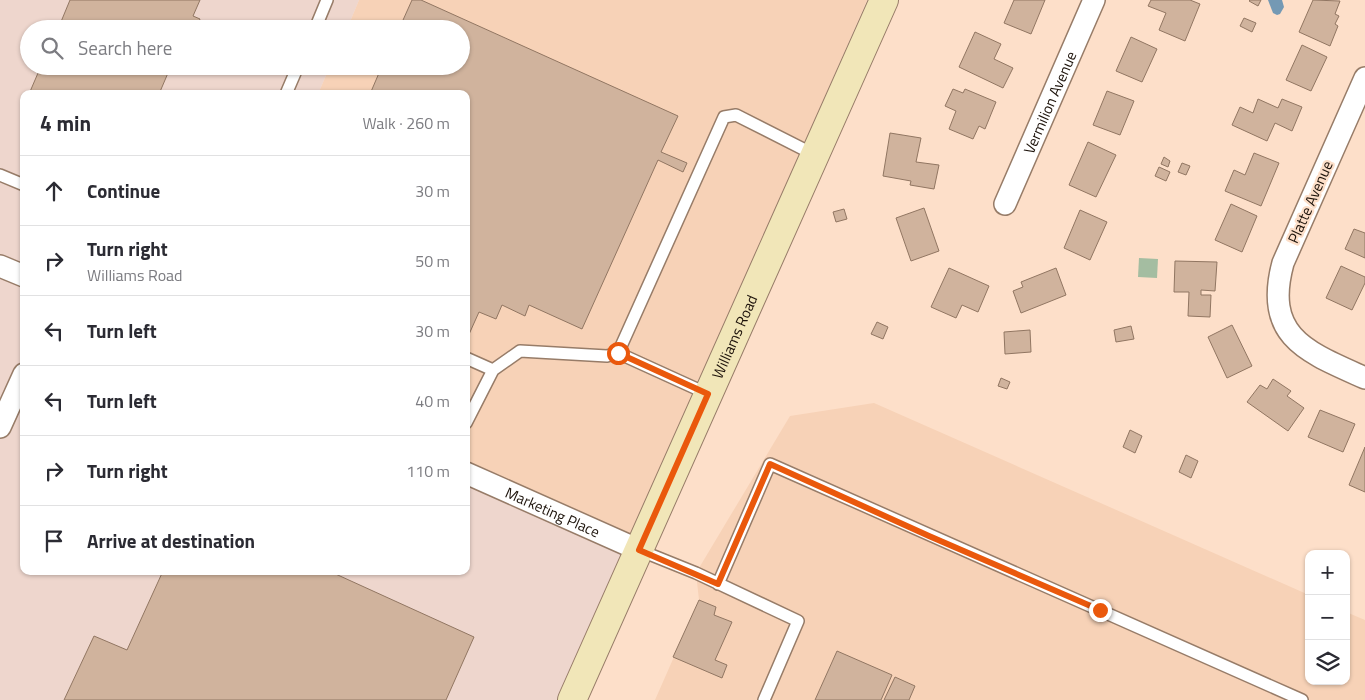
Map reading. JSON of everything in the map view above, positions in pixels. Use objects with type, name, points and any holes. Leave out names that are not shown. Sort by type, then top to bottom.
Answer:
[{"type":"main road","name":"Williams Road","points":[[572,700],[884,0]]},
{"type":"street","name":"Vermilion Avenue","points":[[1005,204],[1094,0]]},
{"type":"street","name":"Platte Avenue","points":[[1365,78],[1283,262],[1278,281],[1277,297],[1282,318],[1296,341],[1306,350],[1365,378]]},
{"type":"street","points":[[0,266],[20,274]]},
{"type":"street","points":[[0,427],[20,383]]},
{"type":"street","name":"Marketing Place","points":[[470,475],[639,550]]},
{"type":"lane","points":[[318,20],[327,0]]},
{"type":"lane","points":[[288,90],[294,75]]},
{"type":"lane","points":[[618,353],[724,118],[736,114],[815,155]]},
{"type":"lane","points":[[0,175],[20,183]]},
{"type":"lane","points":[[470,415],[492,370],[520,351],[607,356],[618,353],[708,394]]},
{"type":"lane","points":[[470,360],[492,370]]},
{"type":"lane","points":[[718,584],[770,464],[1302,700]]},
{"type":"lane","points":[[639,550],[798,621],[764,700]]},
{"type":"shaded area","points":[[0,0],[359,0],[351,20],[20,20],[20,75],[326,75],[320,90],[20,90],[20,575],[470,575],[470,475],[639,550],[573,700],[0,700]]},
{"type":"shaded area","points":[[359,0],[867,0],[630,543],[470,471],[470,90],[320,90],[326,75],[470,75],[470,20],[351,20]]},
{"type":"shaded area","points":[[874,403],[1305,593],[1305,685],[1350,685],[1350,614],[1365,620],[1365,700],[655,700],[699,600],[696,573],[790,416]]},
{"type":"green space","points":[[1139,258],[1158,259],[1157,278],[1138,277]]},
{"type":"water","points":[[1268,0],[1282,0],[1284,7],[1280,14],[1273,13]]},
{"type":"building","points":[[70,0],[200,0],[193,16],[200,20],[62,20]]},
{"type":"building","points":[[412,0],[421,0],[465,20],[403,20]]},
{"type":"building","points":[[1014,0],[1045,0],[1031,34],[1004,23]]},
{"type":"building","points":[[1151,0],[1190,0],[1200,4],[1185,41],[1159,30],[1166,13],[1148,6]]},
{"type":"building","points":[[1250,0],[1261,0],[1258,6]]},
{"type":"building","points":[[1313,0],[1340,1],[1335,14],[1339,16],[1335,24],[1338,26],[1330,46],[1299,32]]},
{"type":"building","points":[[1244,18],[1256,23],[1252,32],[1240,26]]},
{"type":"building","points":[[470,22],[678,116],[661,152],[687,163],[683,172],[658,160],[582,329],[529,305],[525,316],[502,305],[496,319],[479,312],[470,332],[470,90],[372,90],[378,75],[470,75]]},
{"type":"building","points":[[975,32],[1001,44],[994,59],[1013,68],[1003,88],[959,67]]},
{"type":"building","points":[[1131,37],[1157,49],[1142,82],[1116,71]]},
{"type":"building","points":[[1302,45],[1327,57],[1311,91],[1286,80]]},
{"type":"building","points":[[37,75],[167,75],[161,90],[31,90]]},
{"type":"building","points":[[953,89],[963,93],[965,89],[996,102],[985,129],[979,126],[973,139],[949,129],[956,111],[945,106]]},
{"type":"building","points":[[1107,91],[1134,101],[1120,135],[1093,125]]},
{"type":"building","points":[[1258,99],[1278,108],[1282,99],[1302,107],[1292,131],[1275,123],[1267,141],[1232,125],[1240,107],[1253,113]]},
{"type":"building","points":[[890,133],[921,138],[916,162],[939,165],[934,189],[910,185],[911,181],[883,176]]},
{"type":"building","points":[[1088,142],[1116,155],[1096,197],[1069,185]]},
{"type":"building","points":[[1254,153],[1279,163],[1261,206],[1225,191],[1234,170],[1245,175]]},
{"type":"building","points":[[1164,157],[1170,161],[1168,167],[1161,164]]},
{"type":"building","points":[[1182,163],[1190,166],[1186,175],[1178,172]]},
{"type":"building","points":[[1159,167],[1170,172],[1166,181],[1155,176]]},
{"type":"building","points":[[1231,204],[1257,216],[1242,252],[1215,240]]},
{"type":"building","points":[[924,208],[939,251],[911,261],[896,218]]},
{"type":"building","points":[[844,209],[847,219],[836,222],[833,212]]},
{"type":"building","points":[[1080,210],[1107,222],[1090,260],[1064,248]]},
{"type":"building","points":[[1354,229],[1365,233],[1365,258],[1345,249]]},
{"type":"building","points":[[1175,261],[1217,262],[1215,291],[1201,290],[1201,295],[1211,295],[1210,317],[1188,316],[1189,292],[1174,292]]},
{"type":"building","points":[[1341,266],[1365,277],[1365,283],[1352,310],[1326,298]]},
{"type":"building","points":[[949,268],[989,286],[978,312],[962,305],[956,318],[931,307]]},
{"type":"building","points":[[1056,268],[1066,295],[1021,313],[1013,291],[1023,287],[1021,282]]},
{"type":"building","points":[[877,322],[888,327],[883,339],[871,334]]},
{"type":"building","points":[[1232,325],[1252,366],[1227,378],[1208,337]]},
{"type":"building","points":[[1131,326],[1134,339],[1116,342],[1114,330]]},
{"type":"building","points":[[1030,330],[1031,352],[1005,354],[1004,332]]},
{"type":"building","points":[[1001,378],[1010,382],[1007,389],[998,386]]},
{"type":"building","points":[[1273,379],[1291,391],[1287,396],[1304,408],[1288,431],[1247,402],[1260,385],[1267,389]]},
{"type":"building","points":[[1320,410],[1355,424],[1343,452],[1308,437]]},
{"type":"building","points":[[1130,430],[1142,436],[1135,453],[1123,447]]},
{"type":"building","points":[[1365,447],[1365,492],[1349,485]]},
{"type":"building","points":[[1186,455],[1198,461],[1191,478],[1179,472]]},
{"type":"building","points":[[161,575],[338,575],[474,637],[446,700],[64,700],[94,636],[127,650]]},
{"type":"building","points":[[699,600],[716,607],[714,615],[732,622],[715,660],[727,665],[722,678],[673,657]]},
{"type":"building","points":[[837,651],[892,675],[881,700],[815,700]]},
{"type":"building","points":[[895,677],[915,686],[909,700],[884,700]]},
{"type":"route","points":[[618,353],[708,394],[639,550],[718,584],[770,464],[929,536],[1100,610]]}]
